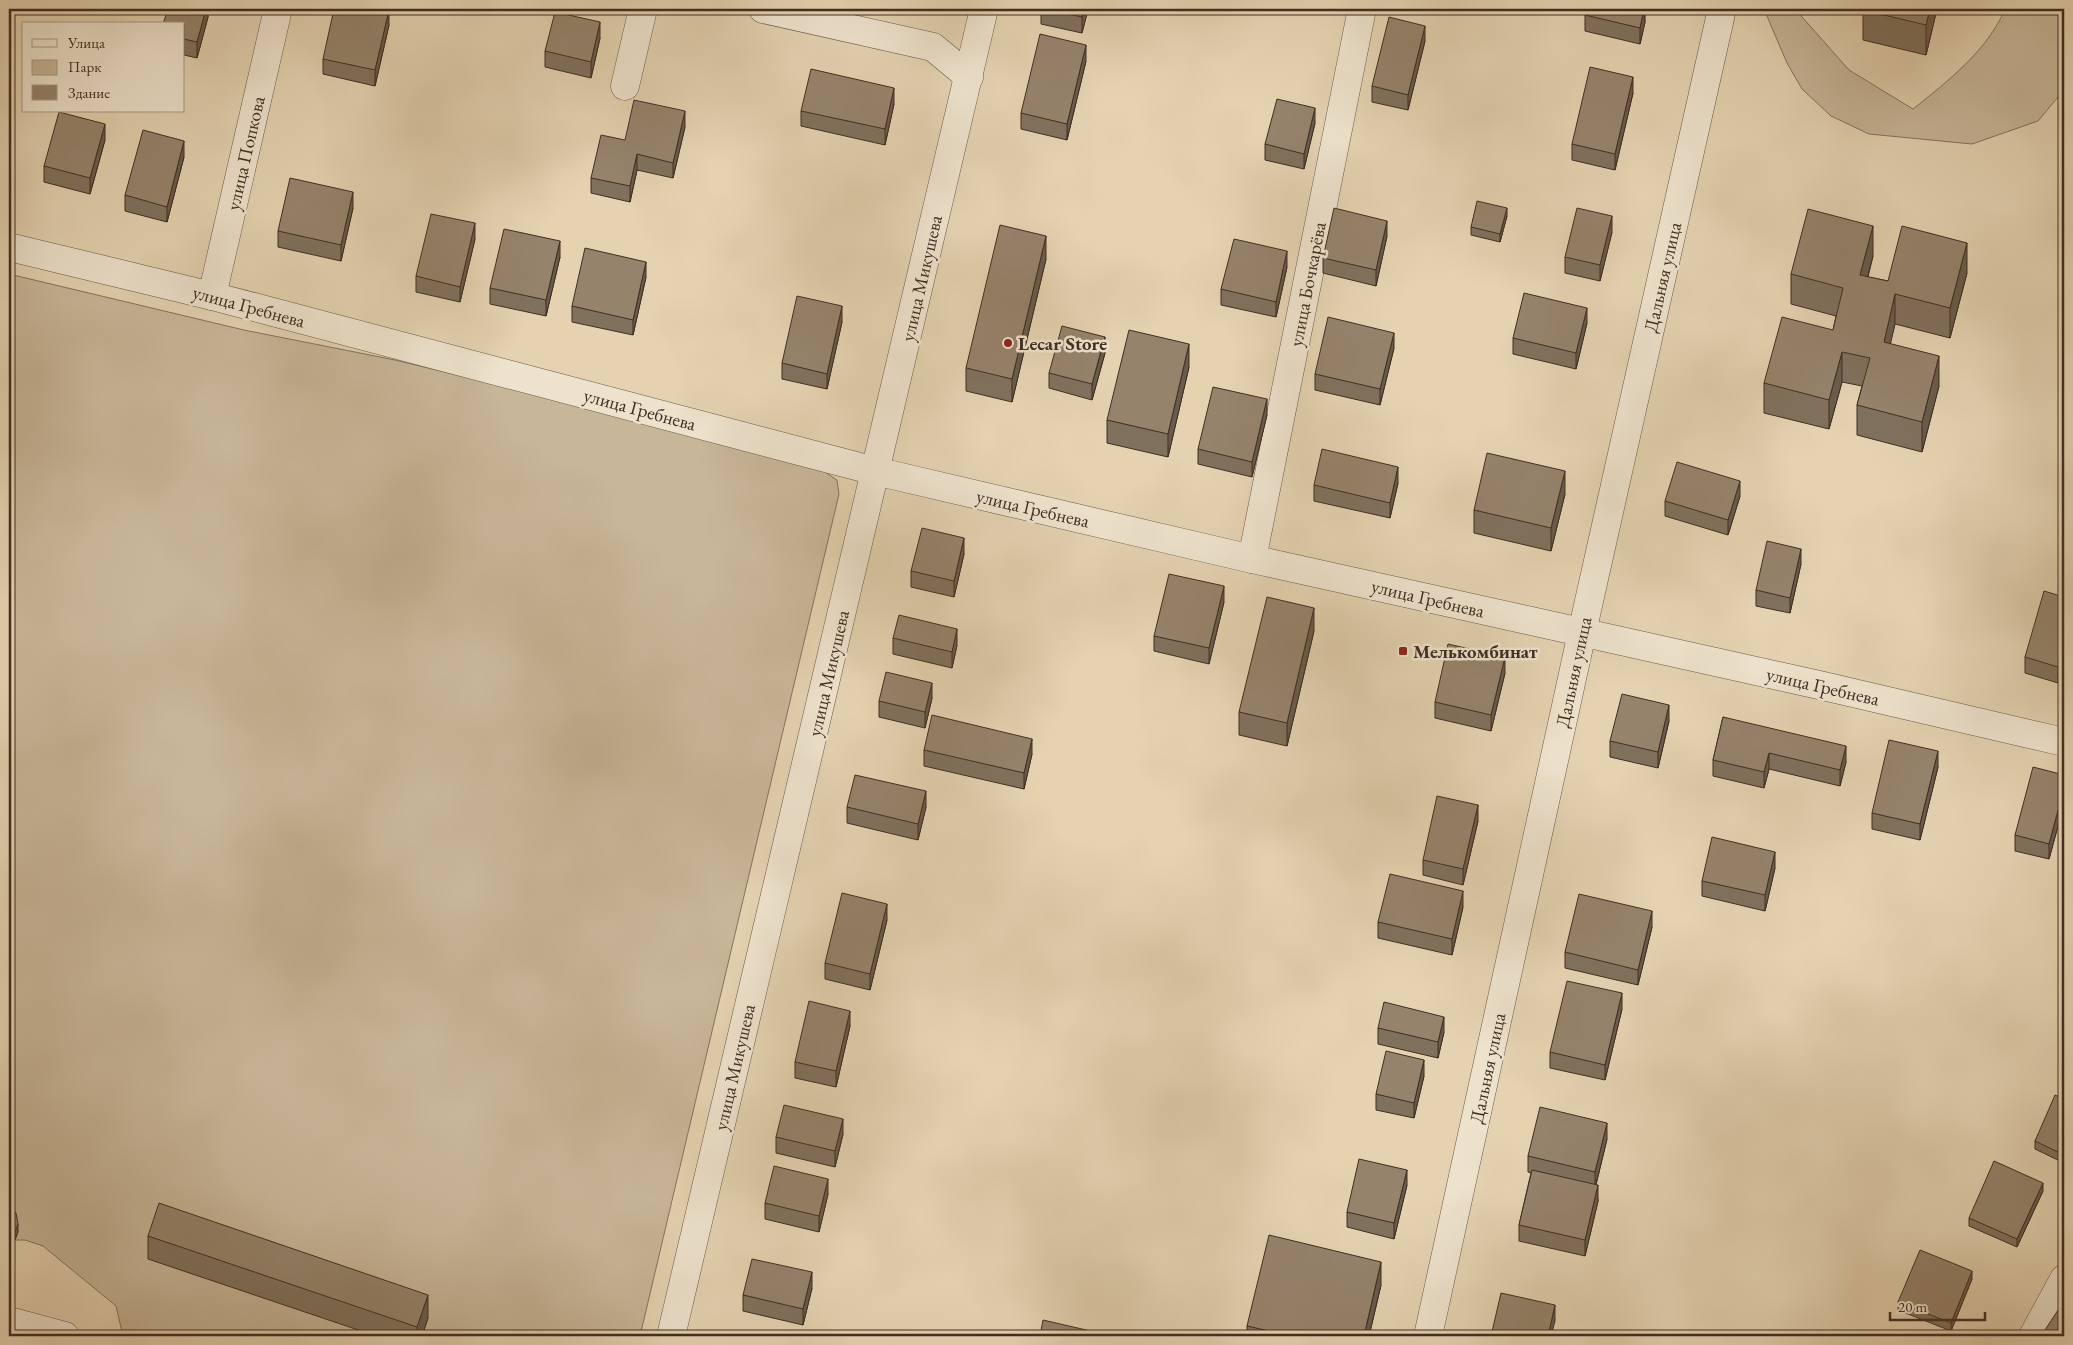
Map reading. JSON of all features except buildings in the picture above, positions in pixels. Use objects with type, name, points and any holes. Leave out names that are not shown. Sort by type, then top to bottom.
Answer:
[{"type":"street","name":"улица Попкова","points":[[212,296],[278,9]]},
{"type":"street","points":[[625,86],[643,9]]},
{"type":"street","points":[[763,9],[933,47],[969,77]]},
{"type":"street","name":"улица Микушева","points":[[671,1336],[984,9]]},
{"type":"street","name":"улица Бочкарёва","points":[[1252,559],[1362,9]]},
{"type":"street","name":"Дальняя улица","points":[[1428,1336],[1582,633],[1722,9]]},
{"type":"street","name":"улица Гребнева","points":[[9,247],[212,296],[876,472],[1252,559],[1819,684],[2064,742]]},
{"type":"street","points":[[2032,1336],[2064,1279]]},
{"type":"street","points":[[9,1320],[65,1336]]},
{"type":"green space","points":[[1764,9],[1795,9],[1849,70],[1913,109],[1953,76],[1977,52],[1998,24],[2005,9],[2064,9],[2064,90],[2038,121],[1972,144],[1869,134],[1831,116],[1802,89],[1787,63]]},
{"type":"green space","points":[[9,274],[244,330],[395,360],[807,460],[837,480],[839,494],[640,1336],[123,1336],[116,1306],[43,1246],[25,1240],[15,1240],[18,1232],[9,1213]]},
{"type":"place","name":"Lecar Store","points":[[1008,343]]},
{"type":"place","name":"Мелькомбинат","points":[[1403,651]]}]
